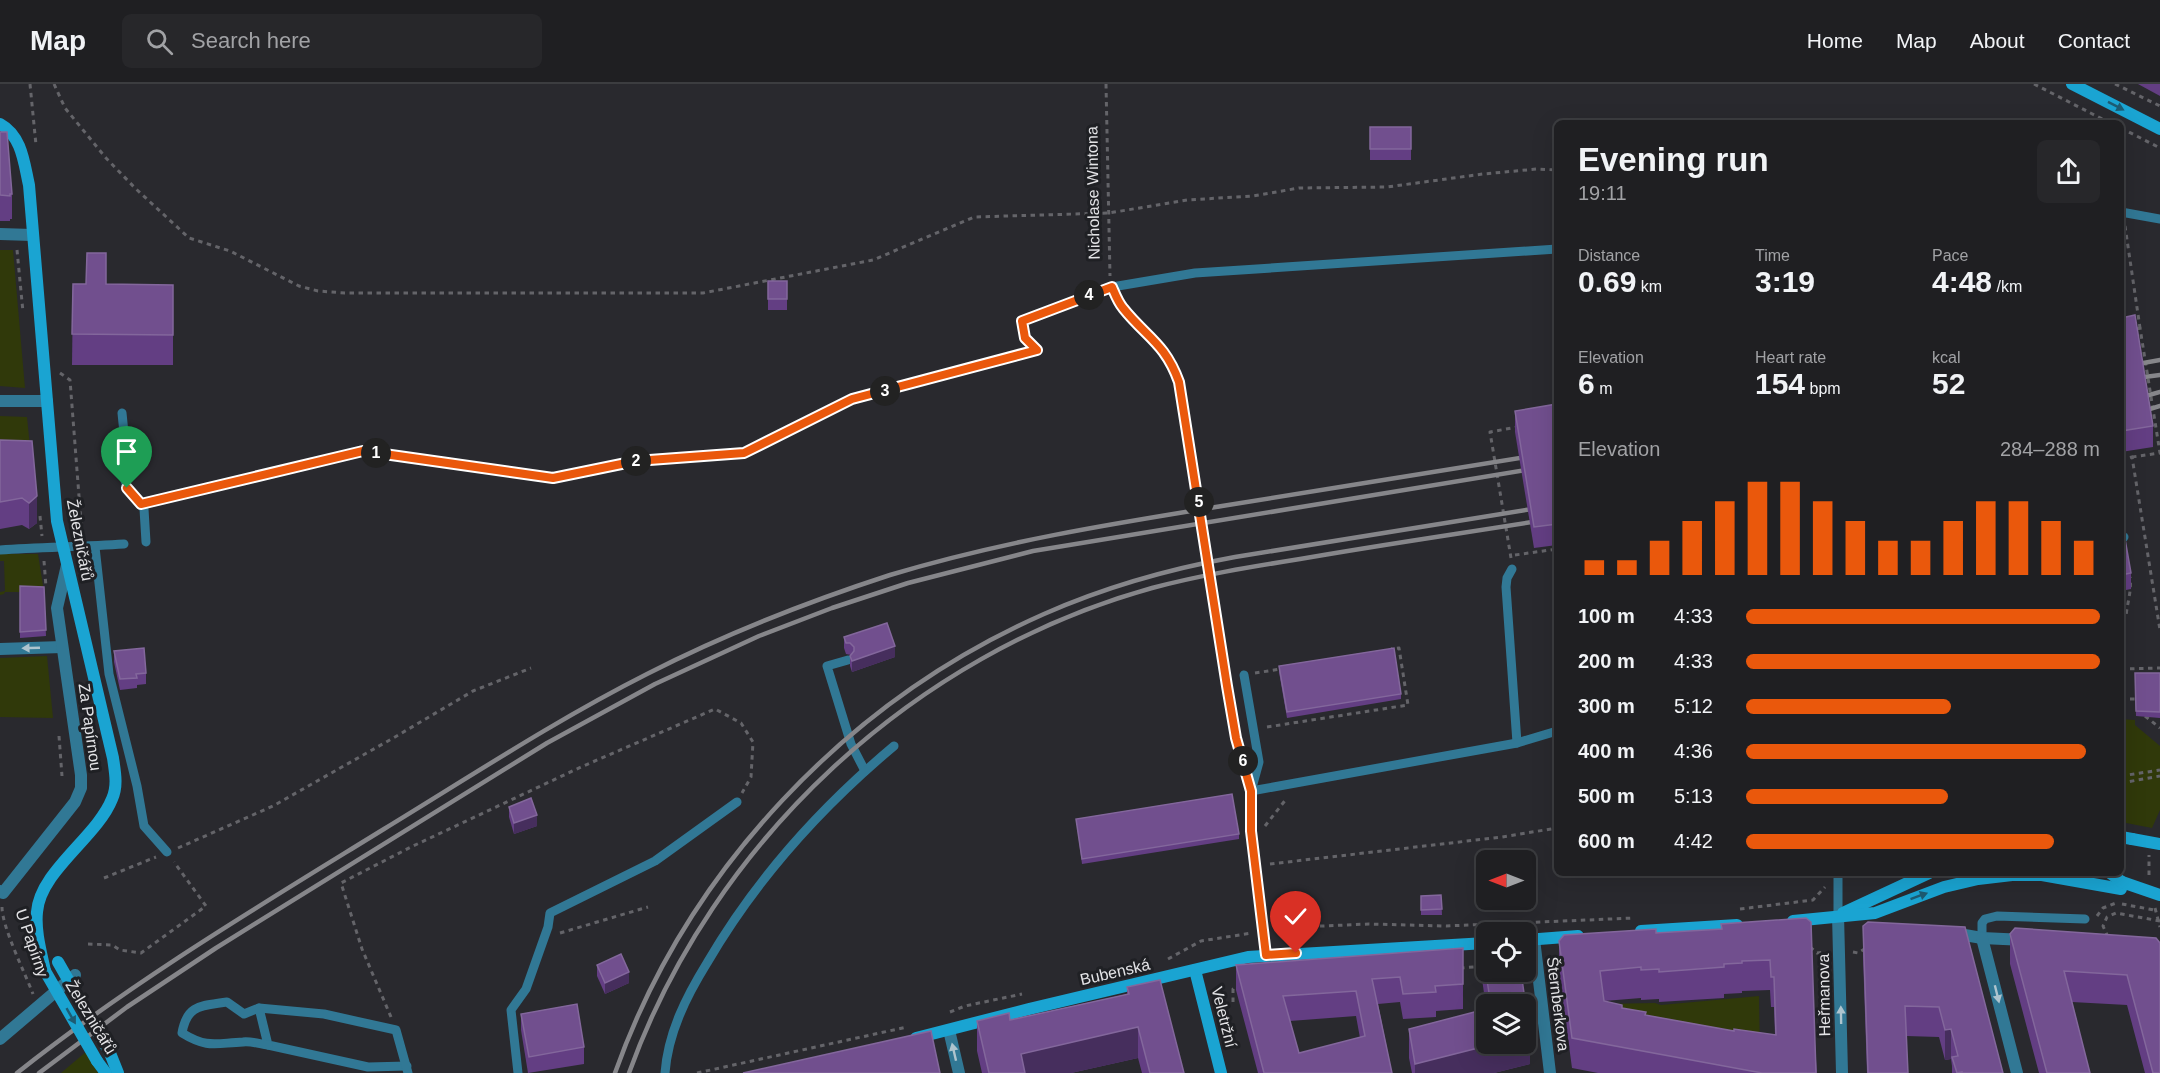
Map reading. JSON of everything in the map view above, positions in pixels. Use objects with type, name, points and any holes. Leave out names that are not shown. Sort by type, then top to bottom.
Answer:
[{"type":"main road","points":[[2072,84],[2160,129]]},
{"type":"main road","name":"Železničářů","points":[[0,124],[9,129],[22,152],[29,185],[57,521],[112,751],[116,781],[112,798],[101,818],[51,879],[41,896],[36,911],[45,971],[106,1073]]},
{"type":"main road","points":[[2125,839],[2160,844]]},
{"type":"main road","points":[[1838,915],[1922,876]]},
{"type":"main road","points":[[1779,922],[1875,913],[1944,887],[2004,876]]},
{"type":"main road","points":[[2050,876],[2121,885],[2158,897]]},
{"type":"main road","points":[[2113,876],[2121,885]]},
{"type":"main road","points":[[1627,932],[1744,924]]},
{"type":"main road","points":[[1536,939],[1592,935]]},
{"type":"main road","name":"Železničářů","points":[[40,943],[58,962],[110,1053],[118,1073]]},
{"type":"main road","name":"Bubenská","points":[[900,1042],[1230,960],[1266,955],[1476,944]]},
{"type":"main road","name":"Veletržní","points":[[1195,970],[1221,1073]]},
{"type":"street","points":[[0,234],[32,235]]},
{"type":"street","points":[[0,400],[47,401]]},
{"type":"street","name":"Za Papírnou","points":[[1,892],[75,802],[81,789],[81,775],[57,608],[67,565]]},
{"type":"street","points":[[0,649],[62,647]]},
{"type":"street","name":"Heřmanova","points":[[1838,915],[1842,1073]]},
{"type":"street","points":[[1863,915],[1879,925]]},
{"type":"street","points":[[1942,933],[2040,941]]},
{"type":"street","points":[[1982,938],[2017,1073]]},
{"type":"street","name":"U Papírny","points":[[0,1039],[75,975]]},
{"type":"street","name":"Šternberkova","points":[[1536,979],[1550,1073]]},
{"type":"street","points":[[950,1030],[959,1073]]},
{"type":"lane","points":[[2124,212],[2160,219]]},
{"type":"lane","points":[[141,504],[363,451],[553,478],[636,461],[744,453],[852,399],[1037,350],[1025,338],[1022,321],[1112,287],[1195,273],[1554,249]]},
{"type":"lane","points":[[122,413],[124,433],[121,447],[122,471],[127,488],[144,509],[146,542]]},
{"type":"lane","points":[[0,550],[42,547],[83,548],[124,544]]},
{"type":"lane","points":[[95,547],[109,674],[137,786],[144,826],[167,852]]},
{"type":"lane","points":[[1512,569],[1507,578],[1506,587],[1517,743]]},
{"type":"lane","points":[[848,660],[827,666],[852,744],[865,771]]},
{"type":"lane","points":[[1244,675],[1259,762],[1251,791],[1251,831],[1266,955]]},
{"type":"lane","points":[[1251,791],[1517,743],[1554,733]]},
{"type":"lane","points":[[665,1073],[670,1042],[682,1009],[699,975],[735,918],[782,855],[812,822],[894,746]]},
{"type":"lane","points":[[518,1073],[511,1010],[526,989],[544,938],[550,913],[656,861],[736,802]]},
{"type":"lane","points":[[1838,876],[1838,915]]},
{"type":"lane","points":[[1982,938],[1982,923],[1985,919],[1997,916],[2090,921]]},
{"type":"lane","points":[[227,1002],[244,1014],[259,1008],[324,1014],[396,1030],[407,1070],[368,1067],[245,1042],[219,1046],[203,1043],[182,1033],[186,1017],[196,1007],[227,1002]]},
{"type":"lane","points":[[259,1008],[268,1045]]},
{"type":"path","points":[[54,84],[65,108],[106,158],[189,238],[230,251],[299,286],[318,291],[703,292],[873,260],[974,217],[1109,213],[1187,201],[1252,196],[1299,188],[1387,187],[1483,174],[1537,169],[1554,170]]},
{"type":"path","name":"Nicholase Wintona","points":[[1106,84],[1112,287],[1122,307],[1159,344],[1173,364],[1179,382],[1236,738],[1251,791]]},
{"type":"path","points":[[2034,84],[2104,120]]},
{"type":"path","points":[[2115,84],[2160,106]]},
{"type":"path","points":[[2124,130],[2160,148]]},
{"type":"path","points":[[2124,225],[2160,453],[2124,458]]},
{"type":"path","points":[[16,235],[23,313]]},
{"type":"path","points":[[2127,330],[2140,328]]},
{"type":"path","points":[[1520,427],[1490,432],[1510,556],[1554,549]]},
{"type":"path","points":[[74,429],[83,548]]},
{"type":"path","points":[[2132,457],[2160,630]]},
{"type":"path","points":[[2124,618],[2132,589],[2130,577]]},
{"type":"path","points":[[2124,598],[2128,599]]},
{"type":"path","points":[[1253,729],[1408,705],[1399,648],[1388,650]]},
{"type":"path","points":[[1244,675],[1289,667]]},
{"type":"path","points":[[104,878],[273,806],[473,691],[531,668]]},
{"type":"path","points":[[2144,668],[2145,678]]},
{"type":"path","points":[[2124,669],[2160,668]]},
{"type":"path","points":[[2124,699],[2148,698]]},
{"type":"path","points":[[396,1030],[362,949],[341,884],[411,847],[582,767],[715,710],[741,723],[753,742],[751,777],[736,802]]},
{"type":"path","points":[[2145,716],[2160,728]]},
{"type":"path","points":[[58,732],[62,776]]},
{"type":"path","points":[[2124,776],[2160,770]]},
{"type":"path","points":[[2124,782],[2160,776]]},
{"type":"path","points":[[1264,827],[1289,795],[1299,794],[1297,783]]},
{"type":"path","points":[[1270,864],[1502,837],[1554,828]]},
{"type":"path","points":[[88,944],[112,945],[120,950],[141,953],[206,906],[167,852]]},
{"type":"path","points":[[2150,852],[2151,884]]},
{"type":"path","points":[[1268,855],[1271,873]]},
{"type":"path","points":[[1769,905],[1813,900],[1826,886],[1826,879]]},
{"type":"path","name":"U Papírny","points":[[1,892],[2,913],[38,1006]]},
{"type":"path","points":[[2158,897],[2156,910],[2160,927]]},
{"type":"path","points":[[1274,902],[1275,912],[1286,929],[1369,924],[1476,925]]},
{"type":"path","points":[[2090,921],[2103,908],[2116,903],[2156,910]]},
{"type":"path","points":[[544,938],[648,907]]},
{"type":"path","points":[[2109,938],[2103,926],[2107,917],[2116,913],[2160,921]]},
{"type":"path","points":[[1166,960],[1201,941],[1249,934],[1264,928]]},
{"type":"path","points":[[1805,943],[1817,952],[1857,952],[1870,946]]},
{"type":"path","points":[[1452,969],[1476,967]]},
{"type":"path","points":[[1233,1002],[1233,989],[1247,985]]},
{"type":"path","points":[[965,1006],[1023,994]]},
{"type":"path","points":[[697,1073],[917,1024]]},
{"type":"green space","points":[[0,250],[13,250],[25,388],[0,386]]},
{"type":"green space","points":[[0,416],[27,417],[32,467],[0,467]]},
{"type":"green space","points":[[0,554],[38,554],[44,592],[5,592],[0,595],[0,592],[5,591],[4,561],[0,561]]},
{"type":"green space","points":[[47,656],[53,718],[0,717],[0,658]]},
{"type":"green space","points":[[2124,719],[2135,720],[2135,725],[2160,746],[2160,810],[2152,828],[2124,823]]},
{"type":"green space","points":[[1759,996],[1760,1060],[1602,1004],[1655,1003],[1661,1005]]},
{"type":"green space","points":[[87,1051],[98,1073],[61,1073]]},
{"type":"building","points":[[1370,127],[1411,127],[1411,149],[1370,149]]},
{"type":"building","points":[[0,132],[7,132],[12,194],[10,196],[0,195]]},
{"type":"building","points":[[87,253],[106,253],[106,284],[173,285],[173,335],[72,334],[73,284],[86,284]]},
{"type":"building","points":[[768,281],[787,281],[787,299],[768,299]]},
{"type":"building","points":[[2135,315],[2153,426],[2124,431],[2124,317]]},
{"type":"building","points":[[1554,404],[1554,524],[1534,527],[1515,411]]},
{"type":"building","points":[[0,440],[32,441],[37,496],[29,503],[22,498],[0,502]]},
{"type":"building","points":[[2124,539],[2131,573],[2124,574]]},
{"type":"building","points":[[20,586],[44,587],[46,630],[20,632]]},
{"type":"building","points":[[887,623],[895,646],[852,661],[850,656],[854,647],[846,643],[844,637]]},
{"type":"building","points":[[144,648],[146,673],[136,674],[137,678],[120,679],[114,651]]},
{"type":"building","points":[[1394,648],[1401,694],[1287,712],[1279,666]]},
{"type":"building","points":[[2135,673],[2160,673],[2160,712],[2136,711]]},
{"type":"building","points":[[1232,794],[1239,834],[1082,859],[1076,819]]},
{"type":"building","points":[[531,798],[537,815],[514,823],[509,807]]},
{"type":"building","points":[[1441,895],[1442,909],[1421,910],[1421,896]]},
{"type":"building","points":[[1806,918],[1811,922],[1816,1073],[1762,1073],[1572,1038],[1559,941],[1564,935],[1656,929],[1656,933],[1722,929],[1721,924]],"holes":[[[1770,960],[1771,977],[1774,977],[1776,1035],[1734,1029],[1734,1031],[1645,1015],[1646,1012],[1622,1008],[1622,1005],[1604,1001],[1600,971],[1641,967],[1641,970],[1659,969],[1659,972],[1724,967],[1724,964],[1742,963],[1742,961]]]},
{"type":"building","points":[[1868,922],[1965,927],[2003,1073],[1957,1073],[1952,1057],[1958,1056],[1951,1029],[1945,1030],[1939,1007],[1905,1006],[1908,1073],[1868,1073],[1863,926]]},
{"type":"building","points":[[2015,928],[2156,938],[2160,943],[2160,1073],[2153,1073],[2127,975],[2064,971],[2090,1073],[2047,1073],[2010,934]]},
{"type":"building","points":[[1463,948],[1463,984],[1435,986],[1436,992],[1403,994],[1400,977],[1372,979],[1392,1073],[1264,1073],[1236,965]],"holes":[[[1356,991],[1365,1036],[1299,1053],[1283,996]]]},
{"type":"building","points":[[621,954],[629,972],[605,983],[597,965]]},
{"type":"building","points":[[1160,980],[1184,1073],[1150,1073],[1138,1027],[1021,1054],[1025,1073],[989,1073],[977,1021],[1009,1013],[1010,1020],[1129,994],[1127,987]]},
{"type":"building","points":[[1487,982],[1523,982],[1524,994],[1489,994]]},
{"type":"building","points":[[577,1004],[584,1047],[529,1057],[521,1014]]},
{"type":"building","points":[[1476,1012],[1476,1049],[1415,1064],[1409,1029]]},
{"type":"building","points":[[931,1031],[940,1073],[743,1073]]},
{"type":"railway","points":[[2124,366],[2160,360]]},
{"type":"railway","points":[[2124,380],[2160,375]]},
{"type":"railway","points":[[2124,402],[2160,392]]},
{"type":"railway","points":[[2124,417],[2160,406]]},
{"type":"railway","points":[[17,1073],[61,1039],[197,945],[514,749],[647,674],[706,645],[767,620],[890,575],[1013,543],[1138,520],[1554,452]]},
{"type":"railway","points":[[39,1073],[127,1007],[216,948],[547,743],[655,684],[759,636],[832,608],[908,583],[1033,551],[1554,465]]},
{"type":"railway","points":[[615,1073],[646,999],[685,928],[730,862],[783,800],[841,744],[904,694],[972,650],[1067,604],[1114,587],[1186,567],[1554,505]]},
{"type":"railway","points":[[629,1073],[666,988],[713,908],[769,835],[833,768],[904,709],[982,659],[1065,618],[1170,583],[1364,548],[1554,518]]},
{"type":"route","points":[[127,488],[141,504],[363,451],[553,478],[636,461],[744,453],[852,399],[1037,350],[1025,338],[1022,321],[1112,287],[1122,307],[1159,344],[1173,364],[1179,382],[1236,738],[1251,791],[1251,831],[1257,865],[1266,955],[1296,953]]}]
